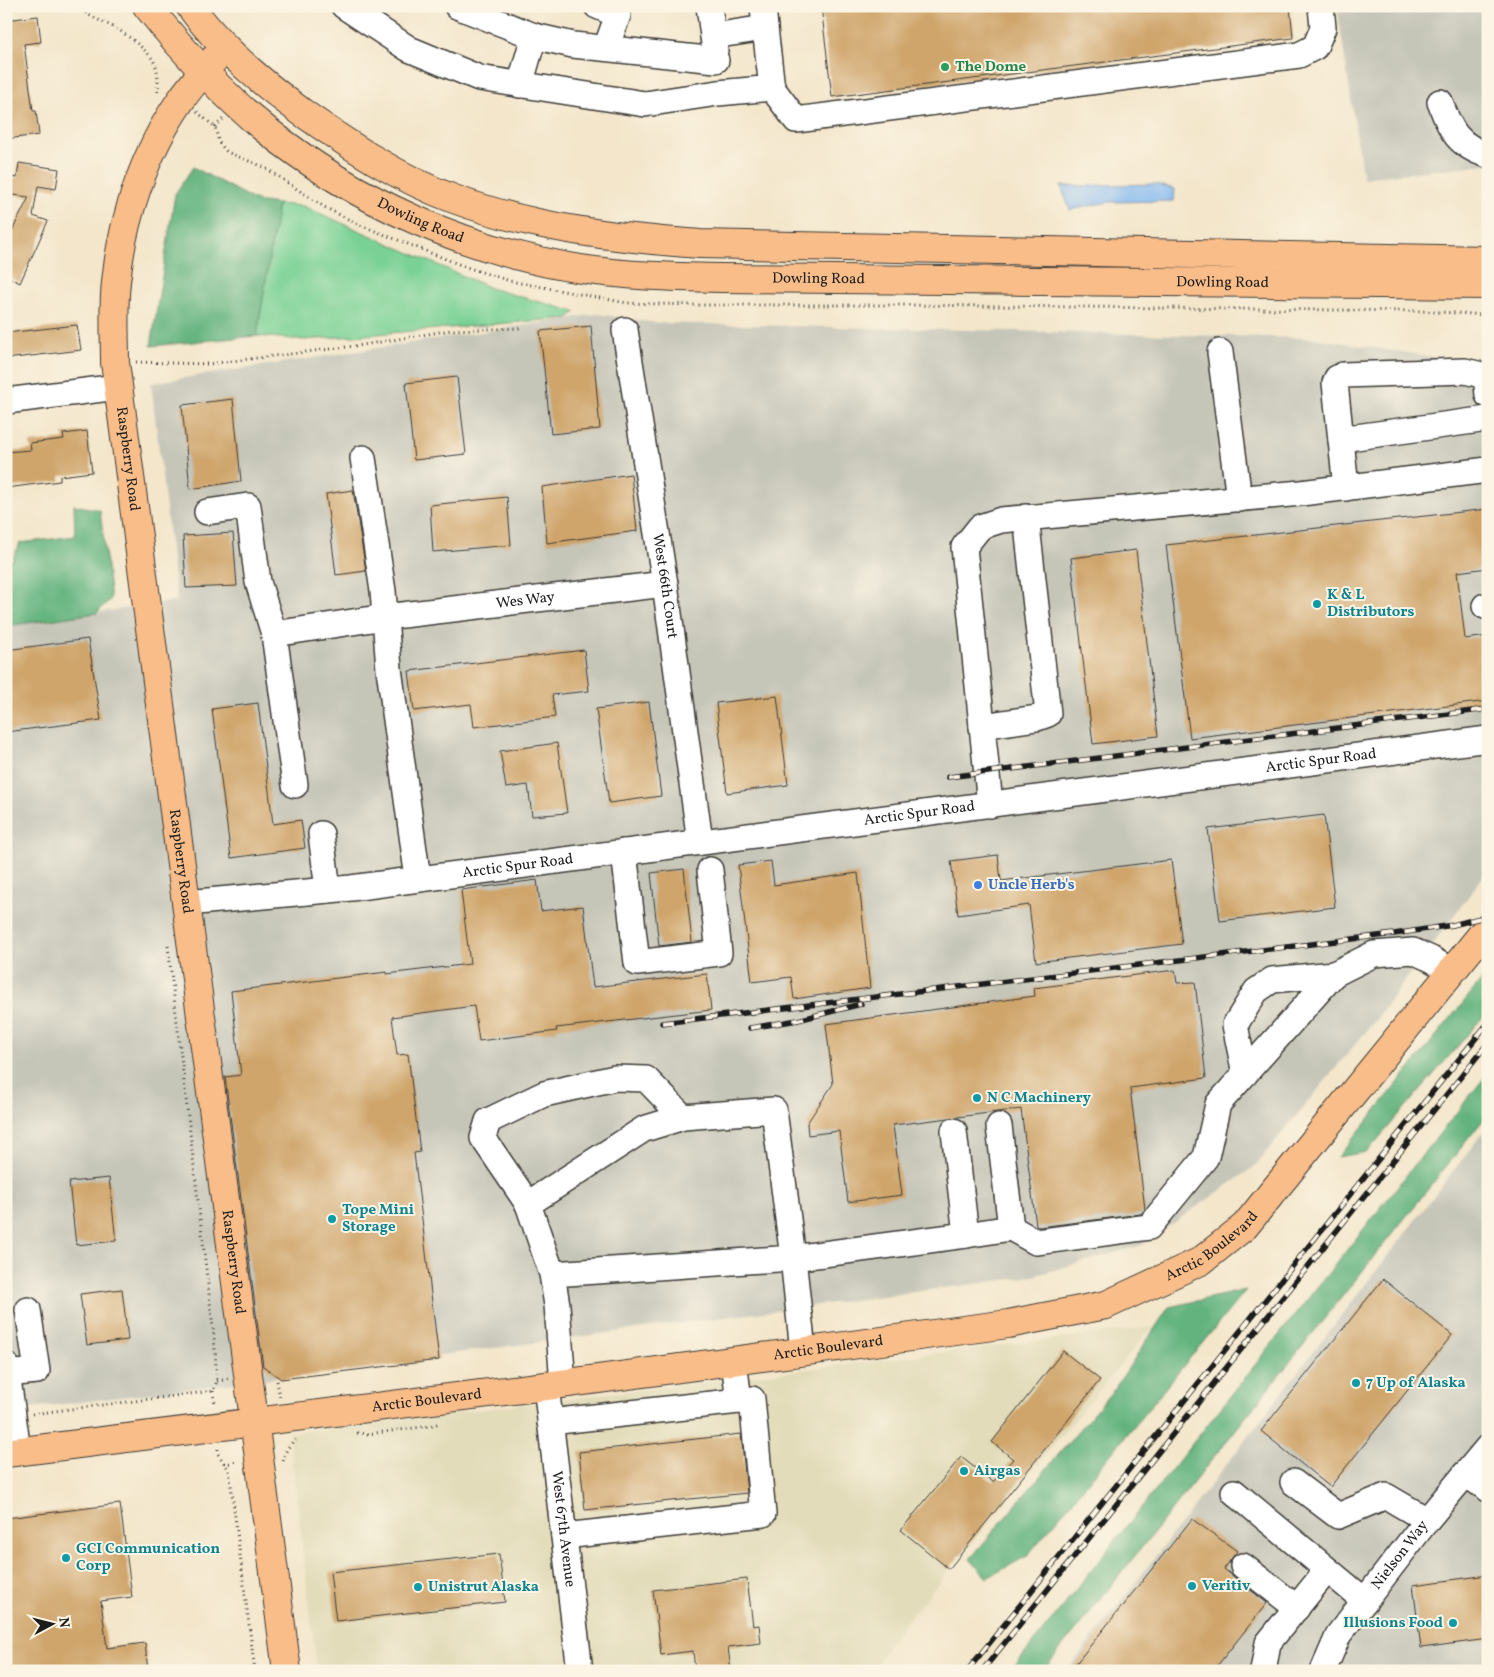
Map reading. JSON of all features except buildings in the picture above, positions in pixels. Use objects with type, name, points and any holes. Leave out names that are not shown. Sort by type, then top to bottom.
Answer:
[{"type":"main road","points":[[147,6],[171,37],[205,71]]},
{"type":"main road","points":[[190,6],[225,47]]},
{"type":"main road","name":"Raspberry Road","points":[[225,47],[181,100],[159,138],[139,184],[125,226],[114,307],[117,374],[287,1671]]},
{"type":"main road","name":"Dowling Road","points":[[225,47],[257,77],[330,132],[398,173],[482,209],[574,231],[637,240],[700,244],[1488,260]]},
{"type":"main road","name":"Dowling Road","points":[[205,71],[241,108],[266,129],[347,185],[431,226],[467,240],[520,256],[580,269],[644,276],[721,278],[1488,285]]},
{"type":"main road","name":"Arctic Boulevard","points":[[12,1452],[734,1361],[1008,1324],[1106,1305],[1201,1262],[1245,1226],[1488,927]]},
{"type":"street","points":[[344,6],[409,50],[478,78],[645,104],[718,93],[772,88]]},
{"type":"street","points":[[457,6],[507,15],[534,36],[574,45],[606,48],[714,48],[764,17],[772,88],[796,120],[1299,55],[1315,47],[1323,28],[1320,6]]},
{"type":"street","points":[[709,6],[718,93]]},
{"type":"street","points":[[606,48],[612,9]]},
{"type":"street","points":[[520,84],[534,36]]},
{"type":"street","points":[[1440,102],[1447,123],[1460,141],[1488,155]]},
{"type":"street","name":"West 66th Court","points":[[625,330],[665,584],[700,842]]},
{"type":"street","points":[[1220,352],[1239,499]]},
{"type":"street","points":[[1346,488],[1335,383],[1337,378],[1343,375],[1465,371],[1486,376],[1488,395]]},
{"type":"street","points":[[6,402],[117,374]]},
{"type":"street","points":[[1341,439],[1488,419]]},
{"type":"street","points":[[363,458],[385,617],[389,669],[418,879]]},
{"type":"street","points":[[990,805],[964,547],[980,527],[1001,520],[1239,499],[1488,470]]},
{"type":"street","points":[[207,512],[248,506],[258,582],[274,634],[295,785]]},
{"type":"street","points":[[982,726],[1037,718],[1048,714],[1026,518]]},
{"type":"street","name":"Wes Way","points":[[274,634],[385,617],[665,584]]},
{"type":"street","name":"Arctic Spur Road","points":[[186,903],[339,889],[1488,739]]},
{"type":"street","points":[[321,834],[339,889]]},
{"type":"street","points":[[624,852],[637,964],[719,953],[710,870]]},
{"type":"street","points":[[1245,1074],[1235,1026],[1256,991],[1272,980],[1334,974],[1374,954],[1413,951],[1452,971]]},
{"type":"street","points":[[552,1274],[792,1258],[1011,1228],[1036,1242],[1149,1227],[1206,1158],[1218,1104],[1334,974]]},
{"type":"street","name":"West 67th Avenue","points":[[580,1671],[550,1422],[554,1385],[557,1305],[552,1274],[528,1204],[483,1138],[488,1121],[544,1094],[615,1078],[646,1079],[683,1117]]},
{"type":"street","points":[[528,1204],[644,1129],[683,1117],[774,1110],[803,1351]]},
{"type":"street","points":[[999,1126],[1011,1228]]},
{"type":"street","points":[[954,1131],[966,1235]]},
{"type":"street","points":[[12,1452],[13,1416],[7,1371],[36,1371],[28,1310]]},
{"type":"street","points":[[734,1361],[739,1401]]},
{"type":"street","points":[[550,1422],[752,1399],[763,1514],[564,1536]]},
{"type":"street","name":"Nielson Way","points":[[1323,1671],[1339,1634],[1427,1520],[1488,1447]]},
{"type":"street","points":[[1465,1474],[1488,1489]]},
{"type":"street","points":[[1292,1482],[1338,1516],[1386,1496],[1427,1520]]},
{"type":"street","points":[[1234,1492],[1365,1601]]},
{"type":"street","points":[[1243,1566],[1297,1608]]},
{"type":"street","points":[[1263,1671],[1268,1643],[1327,1570]]},
{"type":"path","points":[[78,6],[88,15],[117,28],[154,61],[158,81],[158,97]]},
{"type":"path","points":[[117,374],[363,346],[450,330],[522,328]]},
{"type":"path","points":[[13,1416],[213,1391],[217,1381],[214,1336],[166,936]]},
{"type":"path","points":[[350,1432],[368,1434],[430,1426],[448,1420]]},
{"type":"path","points":[[283,1465],[284,1456],[291,1443],[298,1438]]},
{"type":"path","points":[[218,1454],[229,1470],[255,1671]]},
{"type":"shaded area","points":[[1337,6],[1488,6],[1488,164],[1363,178]]},
{"type":"shaded area","points":[[598,314],[657,323],[1313,338],[1488,366],[1488,870],[1377,1018],[1254,1167],[1142,1245],[1033,1276],[211,1386],[6,1411],[6,626],[177,601],[151,383]]},
{"type":"shaded area","points":[[1488,1126],[1488,1671],[1067,1671]]},
{"type":"shaded area","points":[[1152,1327],[895,1635],[872,1671],[317,1671],[289,1433]]},
{"type":"green space","points":[[193,167],[256,201],[278,204],[257,336],[151,346],[175,194]]},
{"type":"green space","points":[[278,204],[303,206],[493,289],[576,312],[568,318],[305,340],[257,336]]},
{"type":"green space","points":[[74,505],[100,510],[111,599],[97,613],[6,626],[6,562],[12,560],[20,543],[75,536]]},
{"type":"green space","points":[[1488,972],[1488,1011],[1367,1152],[1338,1157]]},
{"type":"green space","points":[[1488,1073],[1488,1114],[1043,1671],[1011,1671]]},
{"type":"green space","points":[[1246,1290],[1027,1556],[987,1578],[970,1559],[1115,1388],[1169,1307]]},
{"type":"water","points":[[1155,184],[1175,189],[1174,201],[1109,202],[1070,210],[1061,186]]},
{"type":"railway","points":[[948,777],[1488,709]]},
{"type":"railway","points":[[662,1023],[1394,934],[1453,925],[1488,916]]},
{"type":"railway","points":[[750,1028],[798,1020],[861,1004]]},
{"type":"railway","points":[[967,1671],[1488,1023]]},
{"type":"railway","points":[[982,1671],[1488,1043]]},
{"type":"place","name":"The Dome","points":[[945,67]]},
{"type":"place","name":"K & L Distributors","points":[[1317,604]]},
{"type":"place","name":"Uncle Herb's","points":[[978,885]]},
{"type":"place","name":"N C Machinery","points":[[977,1098]]},
{"type":"place","name":"Tope Mini Storage","points":[[332,1219]]},
{"type":"place","name":"7 Up of Alaska","points":[[1356,1383]]},
{"type":"place","name":"Airgas","points":[[964,1471]]},
{"type":"place","name":"GCI Communication Corp","points":[[66,1558]]},
{"type":"place","name":"Veritiv","points":[[1192,1586]]},
{"type":"place","name":"Unistrut Alaska","points":[[418,1587]]},
{"type":"place","name":"Illusions Food","points":[[1453,1623]]}]
